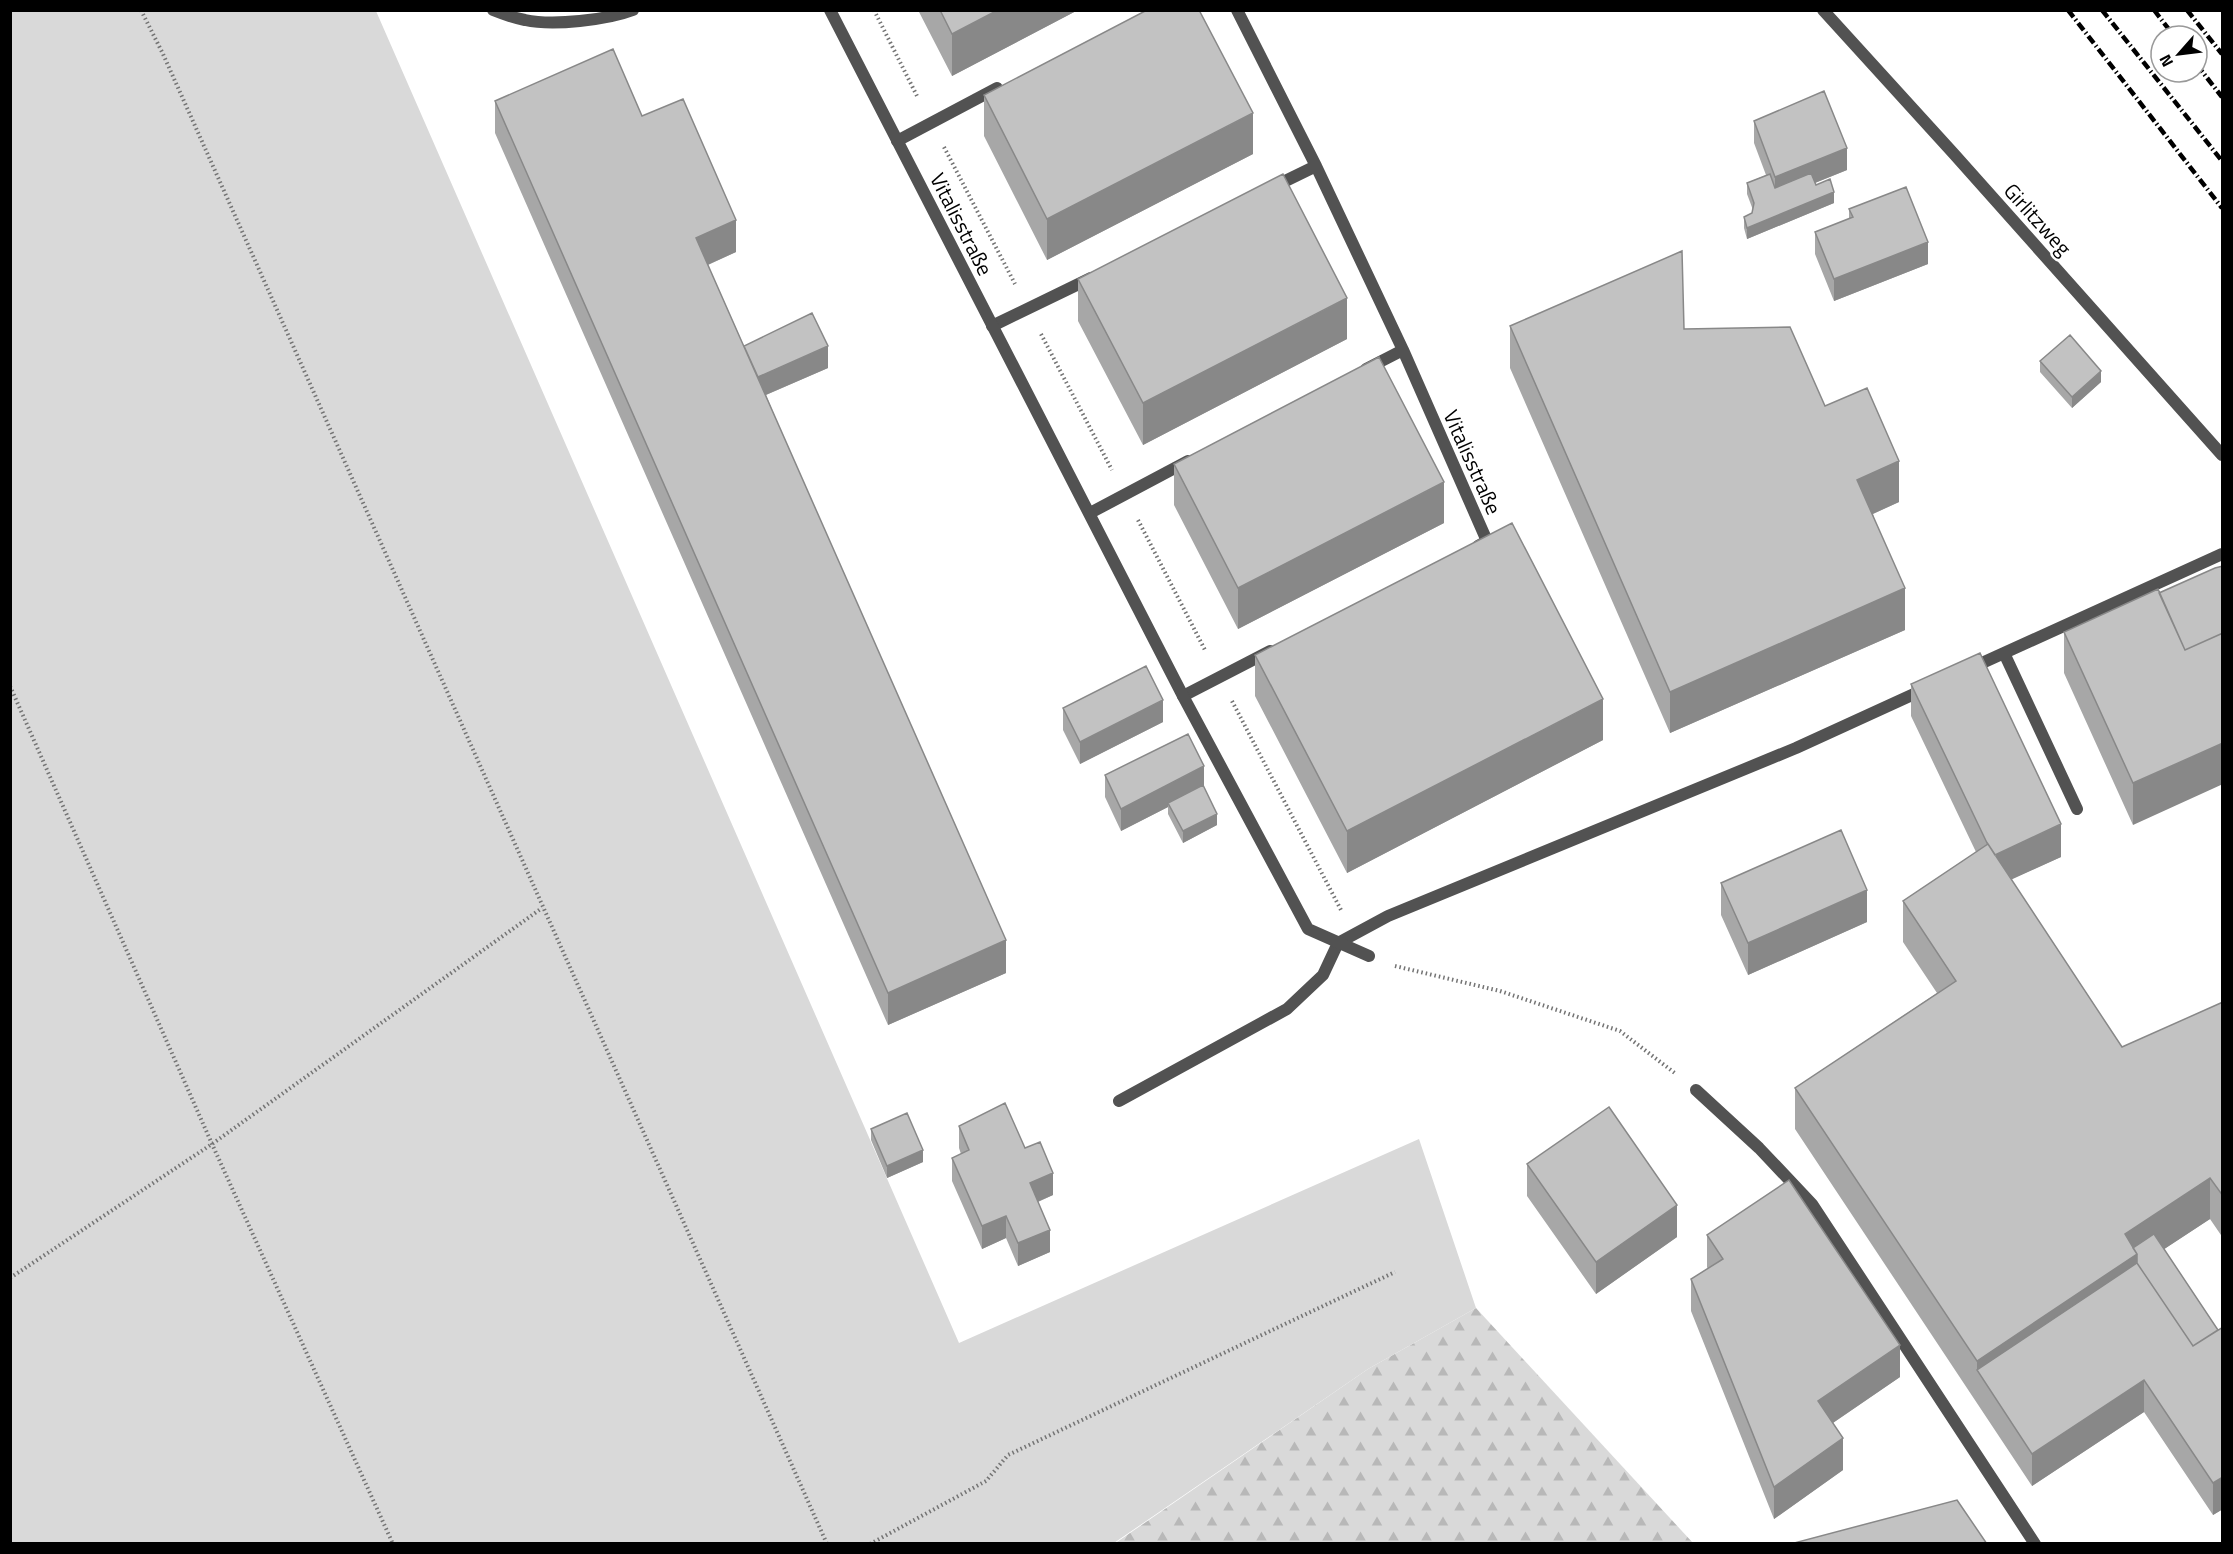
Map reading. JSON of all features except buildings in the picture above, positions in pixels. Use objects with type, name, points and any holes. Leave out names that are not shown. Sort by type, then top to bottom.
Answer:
[{"type":"street","points":[[493,10],[526,21],[578,21],[624,14],[633,10]]},
{"type":"street","name":"Vitalisstraße","points":[[830,10],[1183,696],[1308,928],[1370,956]]},
{"type":"street","name":"Vitalisstraße","points":[[1237,10],[1316,166],[1403,350],[1487,541],[1466,552]]},
{"type":"street","name":"Girlitzweg","points":[[1823,10],[2223,455]]},
{"type":"street","points":[[897,141],[1009,82]]},
{"type":"street","points":[[1263,192],[1316,166]]},
{"type":"street","points":[[992,326],[1106,271]]},
{"type":"street","points":[[1350,378],[1403,350]]},
{"type":"street","points":[[1090,513],[1202,454]]},
{"type":"street","points":[[1962,672],[2223,554]]},
{"type":"street","points":[[1183,696],[1286,643]]},
{"type":"street","points":[[2004,653],[2077,808]]},
{"type":"street","points":[[1119,1101],[1287,1009],[1323,975],[1338,943],[1353,934],[1433,896],[1796,748],[1942,682]]},
{"type":"street","points":[[1696,1090],[1759,1148],[1812,1204],[2035,1544]]},
{"type":"path","points":[[141,10],[827,1544]]},
{"type":"path","points":[[874,10],[1353,934]]},
{"type":"path","points":[[10,686],[212,1144],[393,1544]]},
{"type":"path","points":[[10,1278],[212,1144],[542,908]]},
{"type":"path","points":[[1370,956],[1383,962],[1500,991],[1620,1030],[1696,1090]]},
{"type":"path","points":[[870,1544],[986,1480],[1008,1455],[1395,1272]]},
{"type":"green space","points":[[11,10],[376,11],[959,1343],[1419,1139],[1476,1308],[1368,1369],[1114,1543],[11,1543]]},
{"type":"green space","points":[[1476,1308],[1693,1543],[1114,1544],[1368,1369]]},
{"type":"railway","points":[[2068,10],[2222,208]]},
{"type":"railway","points":[[2102,10],[2222,161]]},
{"type":"railway","points":[[2154,10],[2165,24]]},
{"type":"railway","points":[[2187,10],[2222,54]]},
{"type":"railway","points":[[2209,80],[2222,97]]}]
